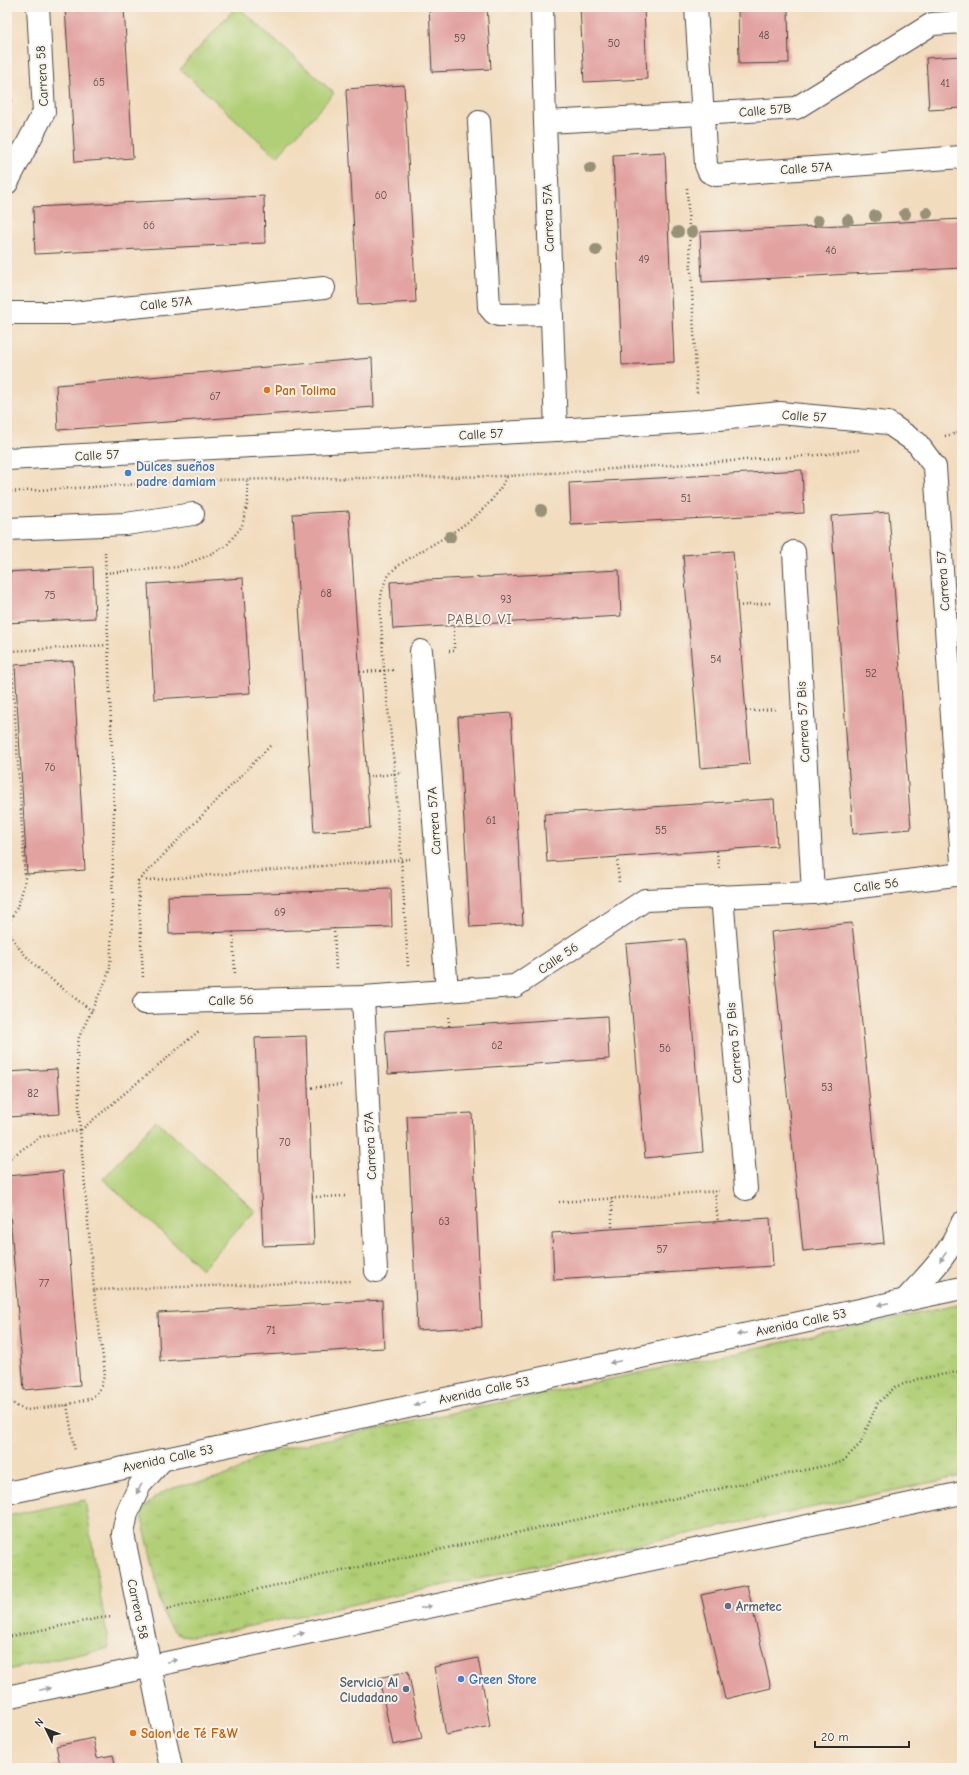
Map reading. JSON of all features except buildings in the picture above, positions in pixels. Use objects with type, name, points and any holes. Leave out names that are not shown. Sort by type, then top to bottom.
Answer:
[{"type":"street","name":"Carrera 58","points":[[7,183],[44,112],[38,7]]},
{"type":"street","name":"Carrera 57A","points":[[542,7],[544,122],[556,430]]},
{"type":"street","points":[[696,7],[704,114]]},
{"type":"street","name":"Calle 57B","points":[[544,122],[796,108],[932,24],[962,22]]},
{"type":"street","name":"Calle 57A","points":[[704,114],[706,165],[709,172],[716,175],[962,157]]},
{"type":"street","points":[[479,122],[489,307],[494,313],[499,315],[551,314]]},
{"type":"street","name":"Calle 57A","points":[[7,313],[72,313],[324,288]]},
{"type":"street","name":"Calle 57","points":[[7,459],[556,430],[698,421],[780,413],[888,423],[917,442],[935,467]]},
{"type":"street","name":"Carrera 57","points":[[935,467],[962,863]]},
{"type":"street","points":[[7,529],[133,523],[193,514]]},
{"type":"street","name":"Carrera 57 Bis","points":[[794,552],[812,893]]},
{"type":"street","name":"Carrera 57A","points":[[421,659],[447,991]]},
{"type":"street","name":"Calle 56","points":[[144,1003],[363,997],[515,986],[645,900],[812,893],[962,874]]},
{"type":"street","name":"Carrera 57 Bis","points":[[722,896],[746,1189]]},
{"type":"street","name":"Carrera 57A","points":[[363,997],[376,1271]]},
{"type":"street","points":[[906,1299],[937,1266],[957,1238],[962,1223]]},
{"type":"street","name":"Avenida Calle 53","points":[[7,1493],[962,1288]]},
{"type":"street","name":"Carrera 58","points":[[163,1459],[140,1485],[127,1513],[123,1534],[171,1768]]},
{"type":"street","points":[[7,1697],[962,1493]]},
{"type":"path","points":[[687,186],[698,421]]},
{"type":"path","points":[[7,492],[246,479],[507,476],[819,455],[864,449]]},
{"type":"path","points":[[105,573],[178,567],[207,556],[227,545],[242,526],[248,501],[246,479]]},
{"type":"path","points":[[7,1399],[18,1407],[26,1410],[67,1405],[91,1398],[97,1393],[105,1372],[94,1290],[80,1130],[77,1052],[80,1037],[102,992],[110,968],[111,950],[114,811],[107,645],[104,524]]},
{"type":"path","points":[[737,606],[796,601]]},
{"type":"path","points":[[92,1011],[33,963],[20,951],[10,937],[9,924],[23,890],[25,878],[11,651],[107,645]]},
{"type":"path","points":[[360,672],[421,659]]},
{"type":"path","points":[[144,1003],[138,881],[272,744]]},
{"type":"path","points":[[366,777],[430,771]]},
{"type":"path","points":[[138,881],[437,858]]},
{"type":"path","points":[[334,928],[337,998]]},
{"type":"path","points":[[233,932],[236,1000]]},
{"type":"path","points":[[7,1160],[40,1137],[80,1130],[200,1030]]},
{"type":"path","points":[[559,1202],[746,1189]]},
{"type":"path","points":[[715,1191],[718,1222]]},
{"type":"path","points":[[312,1197],[372,1196]]},
{"type":"path","points":[[612,1198],[612,1229]]},
{"type":"path","points":[[94,1290],[379,1280],[376,1271]]},
{"type":"path","points":[[7,1637],[100,1618],[139,1616],[842,1462],[860,1444],[877,1404],[895,1387],[918,1379],[962,1371]]},
{"type":"path","points":[[67,1405],[80,1477]]},
{"type":"green space","points":[[236,7],[238,7],[334,93],[277,157],[180,69]]},
{"type":"green space","points":[[156,1120],[255,1211],[202,1269],[103,1179]]},
{"type":"green space","points":[[962,1304],[962,1476],[208,1635],[187,1636],[178,1634],[169,1626],[165,1619],[141,1514],[149,1503],[159,1495],[169,1490],[227,1475],[264,1453]]},
{"type":"green space","points":[[85,1500],[109,1648],[7,1670],[7,1516]]},
{"type":"place","name":"Pan Tolima","points":[[267,390]]},
{"type":"place","name":"Dulces sueños padre damiam","points":[[128,473]]},
{"type":"place","name":"Armetec","points":[[728,1606]]},
{"type":"place","name":"Green Store","points":[[461,1679]]},
{"type":"place","name":"Servicio Al Ciudadano","points":[[406,1689]]},
{"type":"place","name":"Salon de Té F&W","points":[[133,1733]]},
{"type":"district","name":"PABLO VI","points":[[480,619]]}]
